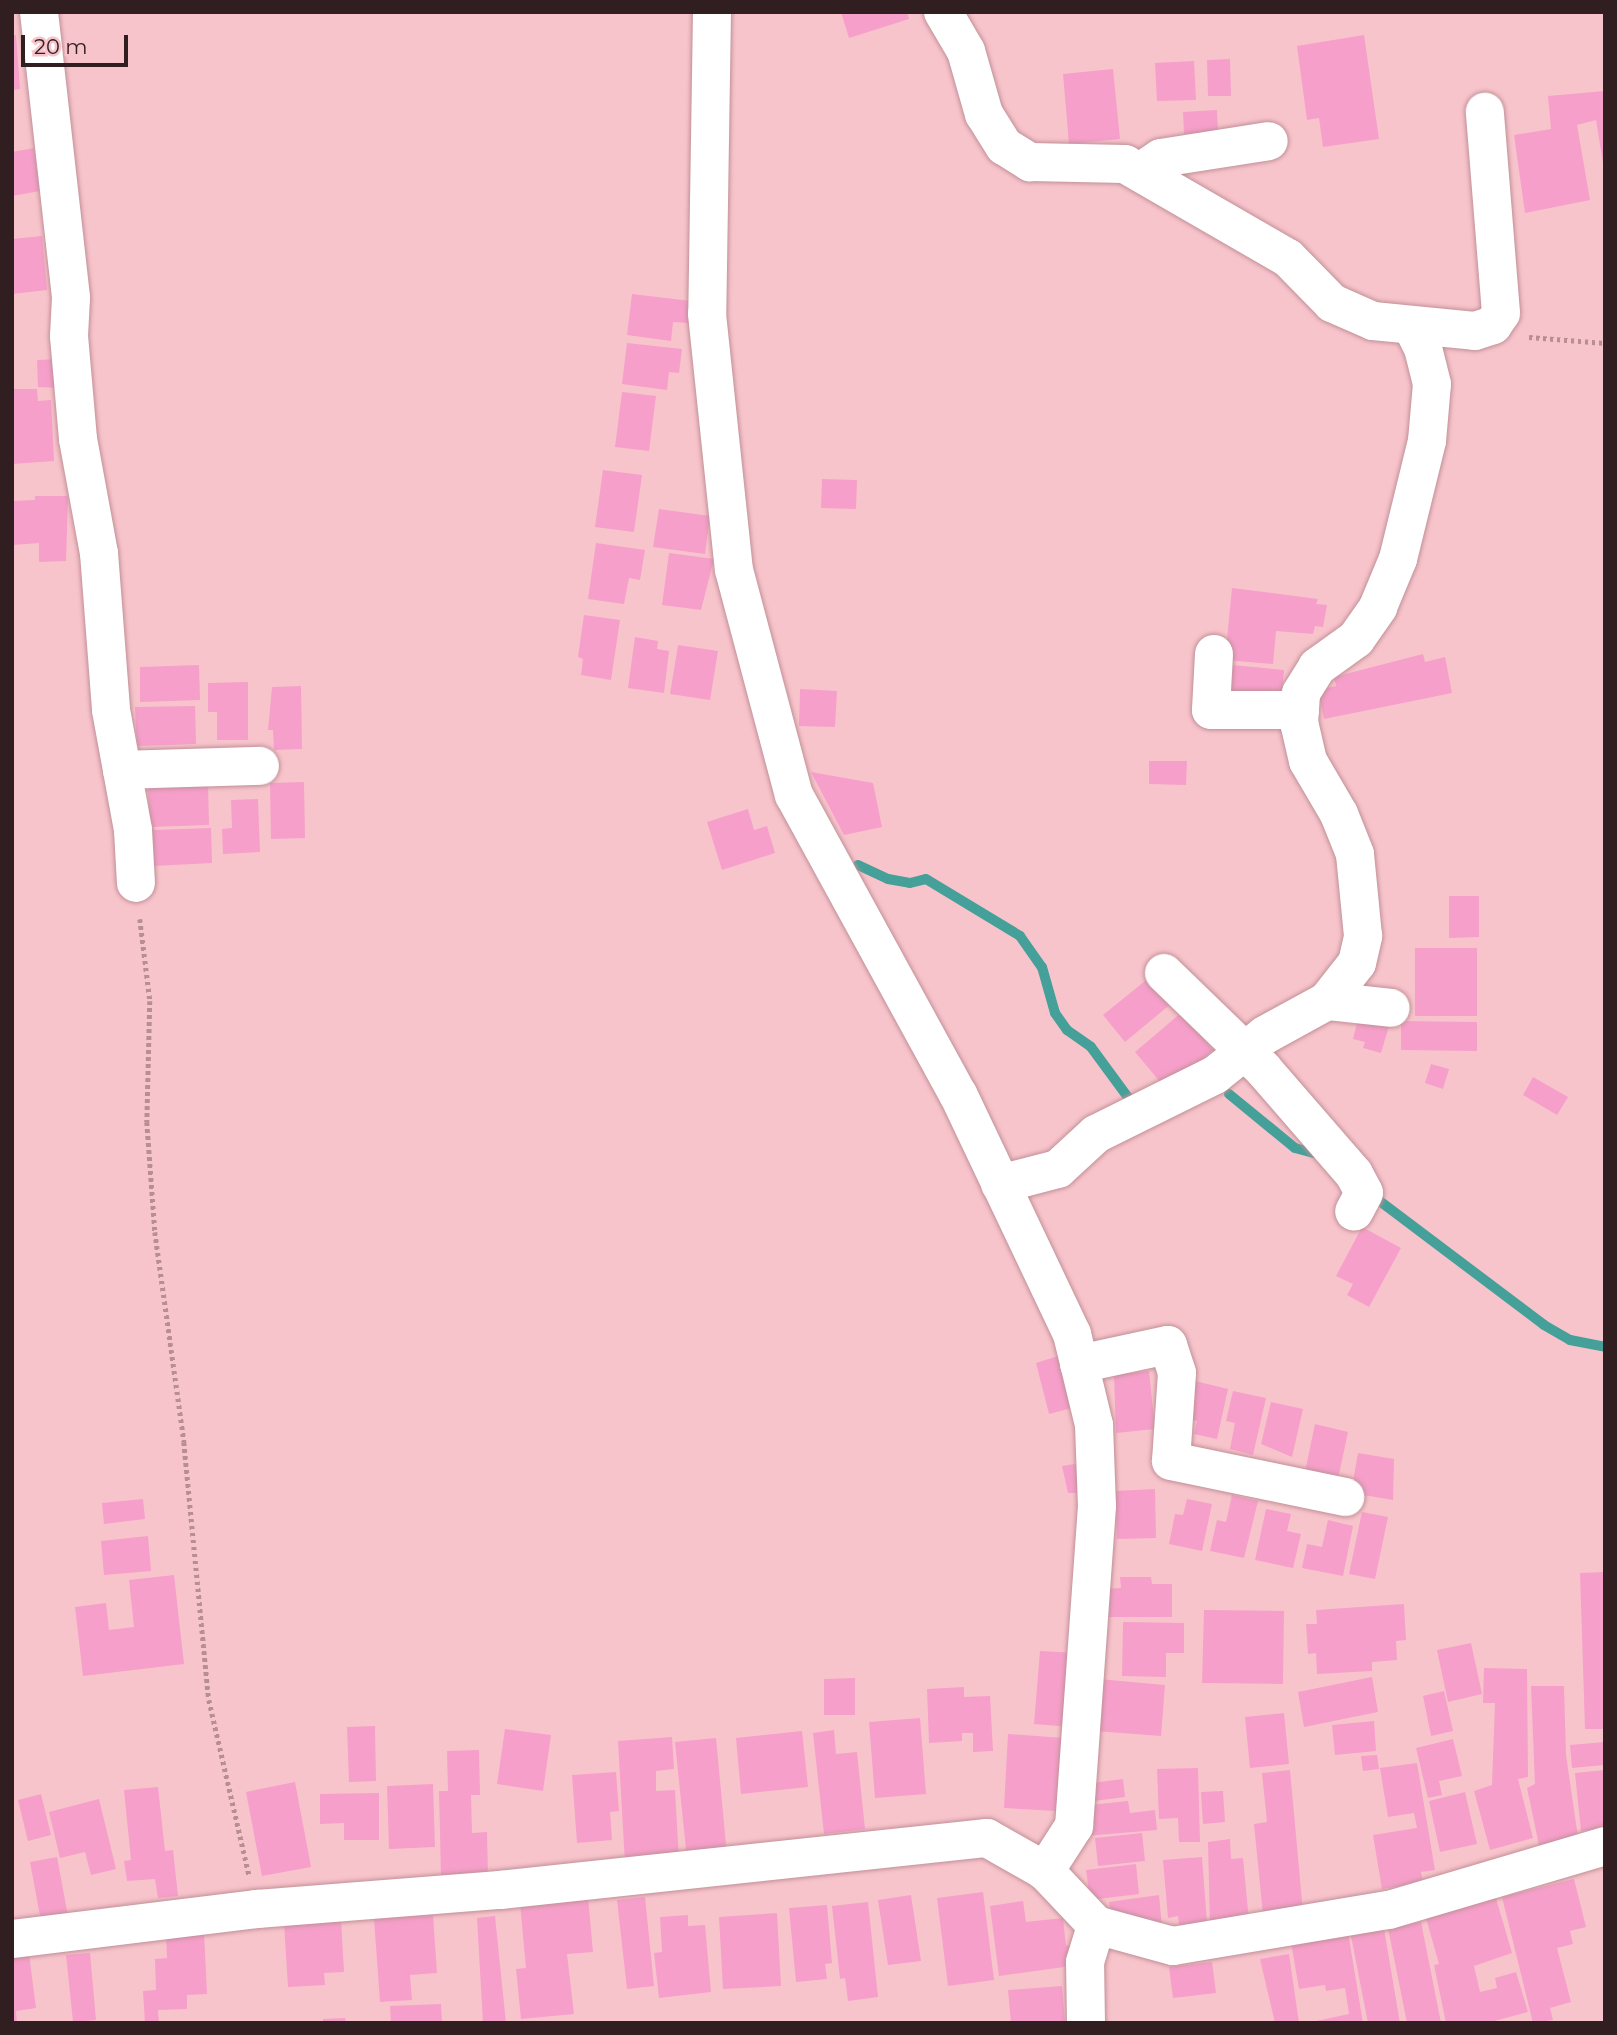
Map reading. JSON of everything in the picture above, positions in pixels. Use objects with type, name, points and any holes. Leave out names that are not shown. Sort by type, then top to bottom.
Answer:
[{"type":"street","points":[[39,12],[71,298],[69,336],[78,439],[99,553],[111,710],[133,830],[136,883]]},
{"type":"street","points":[[712,12],[707,314],[734,570],[793,794],[958,1094],[1072,1334],[1094,1425],[1097,1506],[1074,1826],[1045,1871]]},
{"type":"street","points":[[943,12],[966,51],[984,114],[1004,146],[1030,162],[1125,164],[1288,258],[1332,303],[1373,321],[1475,331],[1493,325],[1501,313],[1493,241],[1485,112]]},
{"type":"street","points":[[1140,172],[1161,158],[1269,141]]},
{"type":"street","points":[[1000,1184],[1058,1169],[1096,1133],[1169,1101],[1242,1054],[1265,1035],[1327,1001],[1357,963],[1363,936],[1362,899],[1355,854],[1339,814],[1307,761],[1300,710],[1301,693],[1317,667],[1356,639],[1378,607],[1398,559],[1427,441],[1432,384],[1423,348],[1412,326]]},
{"type":"street","points":[[1214,654],[1211,710],[1300,710]]},
{"type":"street","points":[[121,770],[260,766]]},
{"type":"street","points":[[1164,973],[1242,1054],[1263,1069],[1354,1174],[1364,1193],[1354,1212]]},
{"type":"street","points":[[1327,1001],[1391,1008]]},
{"type":"street","points":[[1079,1364],[1168,1345],[1177,1373],[1171,1461],[1345,1497]]},
{"type":"street","points":[[12,1939],[257,1909],[500,1890],[987,1838],[1045,1871],[1096,1925],[1173,1946],[1389,1910],[1605,1846]]},
{"type":"street","points":[[1086,2023],[1085,1962],[1096,1925]]},
{"type":"path","points":[[1493,325],[1514,336],[1605,343]]},
{"type":"path","points":[[136,883],[150,1001],[147,1122],[155,1232],[184,1442],[209,1700],[257,1909]]},
{"type":"building","points":[[841,12],[907,12],[909,19],[849,38]]},
{"type":"building","points":[[12,35],[16,35],[20,89],[12,90]]},
{"type":"building","points":[[1364,35],[1379,139],[1323,147],[1319,118],[1307,120],[1297,46]]},
{"type":"building","points":[[1230,59],[1231,96],[1208,96],[1207,60]]},
{"type":"building","points":[[1194,61],[1196,100],[1157,101],[1155,63]]},
{"type":"building","points":[[1113,69],[1120,139],[1069,144],[1063,74]]},
{"type":"building","points":[[1605,91],[1605,175],[1596,120],[1577,125],[1590,200],[1525,213],[1514,135],[1551,129],[1548,96]]},
{"type":"building","points":[[1217,110],[1218,133],[1184,134],[1183,112]]},
{"type":"building","points":[[34,148],[40,191],[12,196],[12,152]]},
{"type":"building","points":[[42,236],[47,290],[12,294],[12,239]]},
{"type":"building","points":[[632,294],[691,301],[689,323],[673,322],[671,341],[627,335]]},
{"type":"building","points":[[627,343],[682,349],[679,373],[669,372],[667,390],[622,384]]},
{"type":"building","points":[[59,359],[60,388],[38,387],[37,360]]},
{"type":"building","points":[[12,389],[37,389],[38,401],[51,400],[54,461],[12,464]]},
{"type":"building","points":[[622,392],[656,396],[649,451],[615,447]]},
{"type":"building","points":[[603,470],[642,475],[634,532],[595,527]]},
{"type":"building","points":[[822,479],[857,480],[856,509],[821,508]]},
{"type":"building","points":[[35,496],[68,496],[66,561],[39,562],[39,543],[12,545],[12,501],[35,500]]},
{"type":"building","points":[[659,509],[710,516],[705,554],[653,547]]},
{"type":"building","points":[[596,543],[645,550],[640,580],[629,578],[624,604],[588,599]]},
{"type":"building","points":[[669,553],[714,559],[701,610],[662,605]]},
{"type":"building","points":[[1232,588],[1318,599],[1316,604],[1327,605],[1323,627],[1315,626],[1313,634],[1276,631],[1273,664],[1225,660]]},
{"type":"building","points":[[584,615],[620,620],[611,680],[581,675],[583,659],[578,657]]},
{"type":"building","points":[[635,637],[658,641],[657,649],[669,651],[664,693],[628,688]]},
{"type":"building","points":[[678,645],[718,651],[710,700],[670,694]]},
{"type":"building","points":[[1423,654],[1425,662],[1445,657],[1452,693],[1324,719],[1318,690],[1336,686],[1334,677]]},
{"type":"building","points":[[1221,664],[1284,670],[1281,702],[1218,697]]},
{"type":"building","points":[[199,665],[200,700],[140,702],[140,667]]},
{"type":"building","points":[[248,682],[248,740],[217,740],[217,712],[208,712],[208,683]]},
{"type":"building","points":[[301,686],[302,749],[274,750],[273,730],[268,730],[272,687]]},
{"type":"building","points":[[800,689],[837,691],[835,727],[799,726]]},
{"type":"building","points":[[195,706],[196,744],[137,746],[135,707]]},
{"type":"building","points":[[1149,761],[1187,761],[1186,785],[1149,784]]},
{"type":"building","points":[[811,772],[873,783],[882,827],[844,835]]},
{"type":"building","points":[[304,782],[305,838],[271,839],[270,783]]},
{"type":"building","points":[[208,783],[209,825],[150,827],[148,786]]},
{"type":"building","points":[[258,799],[260,852],[223,854],[222,829],[232,828],[231,800]]},
{"type":"building","points":[[748,809],[754,830],[767,826],[775,853],[722,870],[707,822]]},
{"type":"building","points":[[211,828],[212,863],[153,866],[152,830]]},
{"type":"building","points":[[1449,896],[1479,896],[1479,937],[1449,938]]},
{"type":"building","points":[[1415,948],[1477,948],[1477,1016],[1415,1016]]},
{"type":"building","points":[[1150,977],[1172,1003],[1125,1042],[1103,1015]]},
{"type":"building","points":[[1360,1011],[1391,1019],[1381,1053],[1363,1048],[1365,1042],[1353,1039]]},
{"type":"building","points":[[1182,1012],[1213,1050],[1167,1090],[1135,1052]]},
{"type":"building","points":[[1401,1021],[1477,1022],[1477,1051],[1401,1050]]},
{"type":"building","points":[[1431,1064],[1449,1069],[1443,1089],[1425,1083]]},
{"type":"building","points":[[1533,1077],[1568,1097],[1557,1115],[1523,1095]]},
{"type":"building","points":[[1362,1227],[1401,1248],[1369,1307],[1347,1295],[1353,1284],[1336,1276]]},
{"type":"building","points":[[1058,1356],[1072,1408],[1049,1414],[1036,1363]]},
{"type":"building","points":[[1149,1371],[1155,1429],[1116,1433],[1114,1375]]},
{"type":"building","points":[[1195,1381],[1228,1389],[1217,1439],[1194,1434],[1197,1421],[1187,1419]]},
{"type":"building","points":[[1233,1391],[1266,1398],[1253,1455],[1230,1449],[1235,1423],[1226,1421]]},
{"type":"building","points":[[1271,1402],[1303,1409],[1292,1457],[1261,1444]]},
{"type":"building","points":[[1315,1424],[1348,1432],[1338,1479],[1305,1472]]},
{"type":"building","points":[[1358,1453],[1394,1459],[1393,1500],[1351,1493]]},
{"type":"building","points":[[1081,1463],[1085,1493],[1068,1493],[1062,1466]]},
{"type":"building","points":[[1155,1489],[1156,1538],[1117,1539],[1115,1491]]},
{"type":"building","points":[[1232,1495],[1258,1501],[1244,1558],[1210,1551],[1217,1520],[1226,1522]]},
{"type":"building","points":[[143,1499],[145,1519],[104,1524],[102,1503]]},
{"type":"building","points":[[1187,1499],[1212,1504],[1202,1551],[1169,1544],[1175,1514],[1183,1515]]},
{"type":"building","points":[[1266,1509],[1291,1514],[1287,1531],[1301,1534],[1293,1568],[1255,1560]]},
{"type":"building","points":[[1362,1512],[1388,1517],[1375,1579],[1349,1574]]},
{"type":"building","points":[[1328,1520],[1353,1526],[1343,1576],[1302,1568],[1307,1544],[1322,1547]]},
{"type":"building","points":[[148,1536],[151,1571],[104,1575],[101,1541]]},
{"type":"building","points":[[1605,1572],[1605,1729],[1585,1729],[1580,1573]]},
{"type":"building","points":[[174,1575],[184,1664],[83,1676],[75,1607],[106,1603],[109,1630],[134,1627],[129,1580]]},
{"type":"building","points":[[1120,1577],[1151,1577],[1152,1584],[1172,1584],[1172,1617],[1103,1617],[1103,1589],[1121,1588]]},
{"type":"building","points":[[1404,1604],[1406,1640],[1396,1641],[1397,1660],[1372,1662],[1372,1671],[1317,1674],[1316,1653],[1308,1654],[1306,1624],[1317,1624],[1316,1610]]},
{"type":"building","points":[[1204,1610],[1284,1611],[1283,1684],[1202,1683]]},
{"type":"building","points":[[1123,1622],[1184,1623],[1184,1653],[1166,1653],[1166,1677],[1122,1676]]},
{"type":"building","points":[[1471,1643],[1482,1694],[1448,1702],[1437,1650]]},
{"type":"building","points":[[1040,1651],[1077,1653],[1072,1727],[1034,1724]]},
{"type":"building","points":[[1484,1668],[1527,1669],[1528,1777],[1518,1779],[1533,1838],[1490,1850],[1474,1791],[1492,1785],[1495,1703],[1483,1703]]},
{"type":"building","points":[[1372,1677],[1378,1712],[1304,1727],[1298,1692]]},
{"type":"building","points":[[855,1678],[855,1715],[824,1715],[824,1679]]},
{"type":"building","points":[[1099,1679],[1165,1685],[1161,1736],[1095,1731]]},
{"type":"building","points":[[1531,1686],[1564,1686],[1566,1755],[1578,1837],[1539,1845],[1527,1788],[1535,1784]]},
{"type":"building","points":[[964,1687],[964,1697],[990,1696],[993,1751],[973,1752],[973,1733],[962,1733],[962,1741],[929,1743],[927,1689]]},
{"type":"building","points":[[1444,1691],[1453,1731],[1431,1736],[1423,1696]]},
{"type":"building","points":[[1284,1713],[1289,1764],[1250,1768],[1245,1717]]},
{"type":"building","points":[[920,1718],[926,1794],[875,1798],[869,1722]]},
{"type":"building","points":[[1374,1721],[1376,1751],[1335,1755],[1332,1725]]},
{"type":"building","points":[[375,1726],[376,1781],[349,1782],[347,1727]]},
{"type":"building","points":[[505,1729],[551,1735],[543,1791],[497,1784]]},
{"type":"building","points":[[834,1730],[836,1754],[857,1752],[865,1829],[824,1834],[813,1733]]},
{"type":"building","points":[[802,1731],[808,1787],[741,1794],[736,1738]]},
{"type":"building","points":[[1008,1734],[1064,1738],[1056,1811],[1004,1808]]},
{"type":"building","points":[[672,1737],[674,1769],[656,1771],[656,1791],[675,1790],[679,1860],[625,1863],[618,1741]]},
{"type":"building","points":[[716,1738],[727,1855],[687,1859],[675,1742]]},
{"type":"building","points":[[1453,1739],[1462,1776],[1439,1781],[1442,1795],[1428,1798],[1416,1748]]},
{"type":"building","points":[[1605,1742],[1605,1765],[1572,1768],[1570,1745]]},
{"type":"building","points":[[479,1750],[480,1795],[471,1795],[472,1833],[487,1832],[488,1875],[441,1876],[439,1791],[448,1791],[447,1751]]},
{"type":"building","points":[[1377,1755],[1379,1769],[1363,1771],[1361,1756]]},
{"type":"building","points":[[1417,1763],[1435,1870],[1421,1872],[1423,1882],[1382,1889],[1373,1835],[1417,1828],[1414,1813],[1388,1817],[1380,1768]]},
{"type":"building","points":[[1198,1768],[1200,1842],[1179,1842],[1178,1818],[1159,1819],[1157,1769]]},
{"type":"building","points":[[1290,1770],[1303,1912],[1263,1915],[1254,1824],[1267,1822],[1262,1773]]},
{"type":"building","points":[[1605,1770],[1605,1829],[1581,1831],[1575,1773]]},
{"type":"building","points":[[616,1772],[619,1811],[610,1812],[612,1840],[577,1843],[572,1775]]},
{"type":"building","points":[[1123,1779],[1125,1797],[1094,1801],[1092,1783]]},
{"type":"building","points":[[295,1782],[311,1867],[262,1876],[246,1792]]},
{"type":"building","points":[[433,1784],[435,1847],[389,1849],[387,1786]]},
{"type":"building","points":[[158,1787],[165,1851],[173,1850],[178,1896],[158,1898],[155,1879],[127,1881],[124,1861],[131,1860],[124,1790]]},
{"type":"building","points":[[1223,1791],[1225,1822],[1203,1824],[1201,1792]]},
{"type":"building","points":[[1465,1792],[1477,1844],[1440,1852],[1429,1801]]},
{"type":"building","points":[[379,1793],[379,1840],[344,1840],[344,1823],[320,1824],[320,1794]]},
{"type":"building","points":[[41,1794],[51,1835],[28,1841],[18,1800]]},
{"type":"building","points":[[99,1799],[116,1869],[91,1875],[85,1852],[60,1858],[49,1812]]},
{"type":"building","points":[[1128,1801],[1130,1813],[1155,1810],[1157,1830],[1085,1836],[1081,1806]]},
{"type":"building","points":[[1142,1833],[1145,1861],[1098,1866],[1095,1838]]},
{"type":"building","points":[[1230,1839],[1231,1859],[1243,1858],[1249,1921],[1210,1924],[1208,1842]]},
{"type":"building","points":[[57,1857],[68,1916],[41,1921],[30,1862]]},
{"type":"building","points":[[1202,1857],[1207,1923],[1179,1925],[1178,1916],[1168,1918],[1163,1860]]},
{"type":"building","points":[[1136,1864],[1139,1894],[1090,1900],[1086,1870]]},
{"type":"building","points":[[1574,1879],[1586,1927],[1570,1931],[1573,1944],[1557,1948],[1571,2002],[1550,2008],[1553,2020],[1533,2023],[1502,1897]]},
{"type":"building","points":[[983,1892],[994,1980],[948,1986],[937,1898]]},
{"type":"building","points":[[911,1895],[921,1961],[888,1965],[878,1900]]},
{"type":"building","points":[[1159,1895],[1162,1927],[1111,1914],[1109,1902]]},
{"type":"building","points":[[1495,1895],[1512,1953],[1474,1966],[1480,1992],[1497,1988],[1495,1978],[1516,1972],[1528,2012],[1487,2023],[1446,2023],[1434,1965],[1439,1964],[1426,1918]]},
{"type":"building","points":[[588,1897],[593,1952],[567,1954],[574,2014],[521,2019],[516,1969],[526,1968],[520,1903]]},
{"type":"building","points":[[645,1897],[654,1986],[627,1989],[617,1900]]},
{"type":"building","points":[[1023,1901],[1026,1922],[1063,1918],[1066,1946],[1076,1945],[1078,1965],[999,1976],[990,1906]]},
{"type":"building","points":[[868,1902],[878,1997],[848,2001],[845,1978],[840,1979],[832,1906]]},
{"type":"building","points":[[827,1905],[832,1963],[825,1964],[827,1979],[796,1982],[789,1908]]},
{"type":"building","points":[[777,1913],[781,1986],[723,1989],[719,1917]]},
{"type":"building","points":[[433,1915],[437,1973],[410,1975],[412,2000],[380,2002],[374,1919]]},
{"type":"building","points":[[688,1915],[688,1926],[705,1925],[711,1992],[659,1998],[654,1953],[662,1952],[660,1917]]},
{"type":"building","points":[[495,1916],[506,2023],[483,2023],[477,1918]]},
{"type":"building","points":[[341,1919],[344,1972],[324,1973],[325,1985],[288,1987],[284,1923]]},
{"type":"building","points":[[1421,1922],[1441,2023],[1407,2023],[1388,1928]]},
{"type":"building","points":[[1384,1929],[1400,2023],[1368,2023],[1351,1936]]},
{"type":"building","points":[[204,1932],[207,1994],[187,1995],[187,2009],[158,2010],[159,2023],[145,2023],[143,1991],[156,1990],[155,1959],[167,1958],[166,1934]]},
{"type":"building","points":[[1348,1932],[1363,2023],[1307,2023],[1349,2014],[1345,1988],[1326,1991],[1325,1985],[1299,1989],[1291,1942]]},
{"type":"building","points":[[90,1953],[96,2020],[73,2022],[66,1955]]},
{"type":"building","points":[[29,1954],[36,2008],[16,2011],[17,2023],[12,2023],[12,1956]]},
{"type":"building","points":[[1289,1954],[1299,2023],[1275,2023],[1260,1959]]},
{"type":"building","points":[[1212,1962],[1216,1993],[1173,1998],[1169,1967]]},
{"type":"building","points":[[1062,1986],[1065,2023],[1011,2023],[1008,1990]]},
{"type":"building","points":[[441,2004],[442,2023],[391,2023],[390,2006]]},
{"type":"building","points":[[345,2018],[346,2023],[323,2023],[323,2019]]},
{"type":"waterway","points":[[858,865],[888,879],[910,883],[926,879],[1020,936],[1042,967],[1055,1013],[1067,1030],[1091,1047],[1135,1107]]},
{"type":"waterway","points":[[1229,1094],[1295,1148],[1322,1155]]},
{"type":"waterway","points":[[1377,1199],[1544,1325],[1570,1340],[1605,1347]]}]
